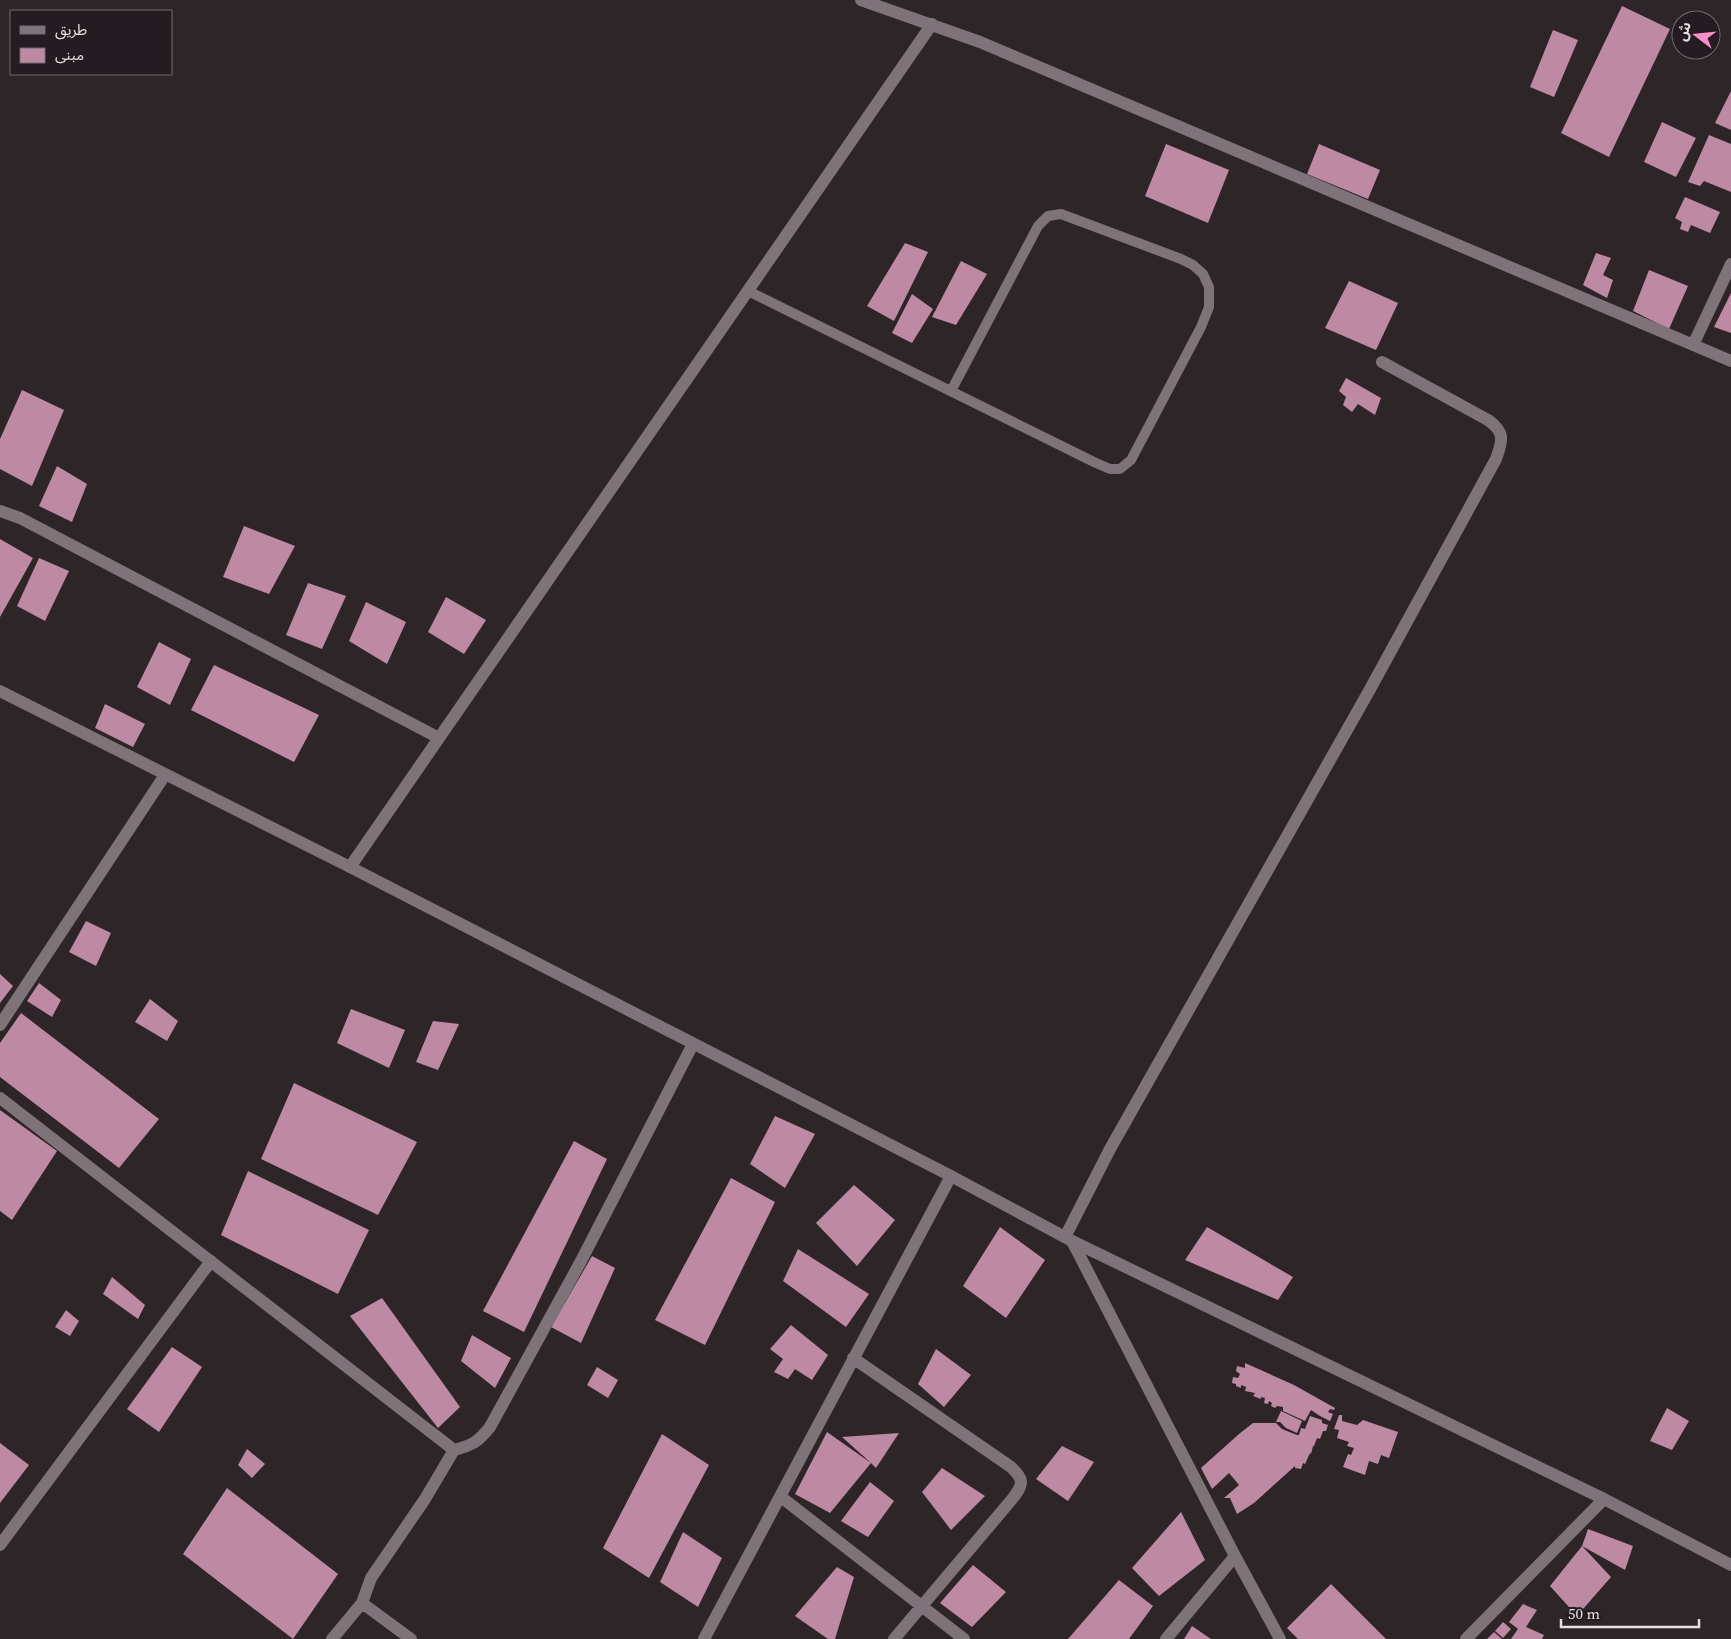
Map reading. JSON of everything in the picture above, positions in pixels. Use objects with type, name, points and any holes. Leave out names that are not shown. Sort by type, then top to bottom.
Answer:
[{"type":"street","points":[[861,0],[980,42],[1731,361]]},
{"type":"street","points":[[350,867],[932,24]]},
{"type":"street","points":[[1693,345],[1731,264]]},
{"type":"street","points":[[1069,1238],[1110,1149],[1369,691],[1496,459],[1502,444],[1501,434],[1497,426],[1382,362]]},
{"type":"street","points":[[0,511],[20,518],[439,738]]},
{"type":"street","points":[[0,691],[350,867],[1069,1238],[1604,1499],[1731,1565]]},
{"type":"street","points":[[0,1025],[165,775]]},
{"type":"street","points":[[332,1639],[362,1603],[371,1578],[425,1499],[454,1450],[471,1446],[480,1440],[490,1427],[581,1261],[693,1044]]},
{"type":"street","points":[[0,1098],[454,1450]]},
{"type":"street","points":[[706,1638],[951,1176]]},
{"type":"street","points":[[1069,1238],[1280,1639]]},
{"type":"street","points":[[0,1545],[211,1261]]},
{"type":"street","points":[[853,1358],[1011,1467],[1022,1481],[1021,1487],[1013,1498],[894,1639]]},
{"type":"street","points":[[780,1497],[964,1639]]},
{"type":"street","points":[[1466,1639],[1604,1499]]},
{"type":"street","points":[[1166,1639],[1235,1556]]},
{"type":"street","points":[[362,1603],[411,1639]]},
{"type":"lane","points":[[748,291],[1096,463],[1110,469],[1120,469],[1131,460],[1201,328],[1210,307],[1209,287],[1203,274],[1181,259],[1061,214],[1048,216],[1038,226],[951,391]]},
{"type":"building","points":[[1622,6],[1670,29],[1609,157],[1561,133]]},
{"type":"building","points":[[1553,30],[1578,40],[1554,97],[1530,87]]},
{"type":"building","points":[[1731,91],[1731,130],[1715,123]]},
{"type":"building","points":[[1662,122],[1696,138],[1676,177],[1644,162]]},
{"type":"building","points":[[1709,135],[1731,144],[1731,192],[1704,181],[1700,186],[1688,182]]},
{"type":"building","points":[[1166,144],[1229,170],[1208,223],[1145,196]]},
{"type":"building","points":[[1319,144],[1380,170],[1368,199],[1307,174]]},
{"type":"building","points":[[1685,197],[1720,212],[1710,233],[1691,225],[1688,232],[1680,229],[1682,222],[1675,218]]},
{"type":"building","points":[[905,243],[928,252],[894,321],[867,306]]},
{"type":"building","points":[[1596,253],[1611,258],[1603,275],[1613,280],[1607,298],[1583,285]]},
{"type":"building","points":[[961,261],[987,274],[956,325],[932,317]]},
{"type":"building","points":[[1649,270],[1688,286],[1669,329],[1633,311]]},
{"type":"building","points":[[1349,281],[1398,303],[1376,350],[1325,328]]},
{"type":"building","points":[[1731,293],[1731,333],[1714,327]]},
{"type":"building","points":[[912,294],[933,309],[912,343],[892,333]]},
{"type":"building","points":[[1346,378],[1381,398],[1375,415],[1358,404],[1352,412],[1343,405],[1346,397],[1339,391]]},
{"type":"building","points":[[22,390],[64,410],[32,486],[0,469],[0,439]]},
{"type":"building","points":[[57,466],[87,484],[72,522],[39,506]]},
{"type":"building","points":[[244,526],[295,546],[269,594],[223,577]]},
{"type":"building","points":[[0,539],[33,558],[0,617]]},
{"type":"building","points":[[39,558],[69,571],[45,621],[17,606]]},
{"type":"building","points":[[308,583],[346,596],[322,649],[286,635]]},
{"type":"building","points":[[446,597],[486,620],[464,654],[428,632]]},
{"type":"building","points":[[366,602],[406,622],[387,664],[349,641]]},
{"type":"building","points":[[159,642],[191,659],[170,705],[137,687]]},
{"type":"building","points":[[214,665],[319,715],[294,762],[191,710]]},
{"type":"building","points":[[105,704],[145,724],[133,747],[95,728]]},
{"type":"building","points":[[86,921],[111,933],[96,966],[69,952]]},
{"type":"building","points":[[0,974],[13,986],[0,1003]]},
{"type":"building","points":[[39,983],[61,1000],[52,1017],[27,1001]]},
{"type":"building","points":[[150,999],[178,1021],[167,1041],[135,1022]]},
{"type":"building","points":[[351,1009],[405,1030],[389,1068],[337,1043]]},
{"type":"building","points":[[21,1013],[159,1119],[119,1168],[0,1077],[0,1043]]},
{"type":"building","points":[[433,1021],[459,1024],[438,1070],[416,1062]]},
{"type":"building","points":[[294,1083],[417,1142],[378,1215],[261,1159]]},
{"type":"building","points":[[0,1110],[57,1151],[12,1220],[0,1211]]},
{"type":"building","points":[[775,1116],[815,1134],[785,1188],[750,1164]]},
{"type":"building","points":[[574,1141],[607,1159],[524,1332],[483,1311]]},
{"type":"building","points":[[248,1171],[369,1230],[338,1294],[221,1235]]},
{"type":"building","points":[[731,1178],[775,1202],[705,1345],[655,1320]]},
{"type":"building","points":[[854,1185],[895,1220],[857,1266],[816,1223]]},
{"type":"building","points":[[1000,1227],[1045,1260],[1006,1318],[963,1286]]},
{"type":"building","points":[[1207,1227],[1293,1277],[1278,1300],[1185,1260]]},
{"type":"building","points":[[798,1249],[869,1294],[846,1327],[783,1281]]},
{"type":"building","points":[[592,1256],[615,1268],[581,1343],[551,1327]]},
{"type":"building","points":[[112,1277],[145,1305],[138,1319],[103,1294]]},
{"type":"building","points":[[382,1298],[460,1407],[438,1428],[350,1316]]},
{"type":"building","points":[[66,1310],[79,1321],[70,1336],[55,1327]]},
{"type":"building","points":[[791,1325],[828,1355],[812,1380],[795,1369],[788,1379],[774,1372],[783,1359],[770,1349]]},
{"type":"building","points":[[472,1335],[511,1358],[495,1388],[461,1361]]},
{"type":"building","points":[[172,1347],[202,1367],[159,1432],[127,1409]]},
{"type":"building","points":[[936,1349],[971,1375],[944,1407],[918,1384]]},
{"type":"building","points":[[1245,1363],[1294,1385],[1335,1408],[1334,1410],[1330,1409],[1328,1412],[1333,1414],[1330,1421],[1311,1410],[1305,1421],[1283,1411],[1283,1407],[1277,1406],[1275,1408],[1271,1406],[1272,1403],[1269,1401],[1268,1404],[1264,1403],[1265,1398],[1261,1397],[1261,1399],[1253,1396],[1255,1393],[1245,1391],[1246,1387],[1236,1386],[1236,1384],[1232,1383],[1233,1377],[1238,1378],[1240,1374],[1236,1371],[1237,1366],[1245,1368]]},
{"type":"building","points":[[597,1367],[618,1380],[608,1398],[587,1385]]},
{"type":"building","points":[[1667,1408],[1689,1421],[1672,1450],[1650,1441]]},
{"type":"building","points":[[1281,1411],[1302,1421],[1297,1433],[1286,1428],[1280,1422],[1276,1422]]},
{"type":"building","points":[[1339,1415],[1342,1415],[1342,1421],[1357,1425],[1363,1420],[1398,1432],[1389,1458],[1381,1455],[1378,1464],[1369,1461],[1365,1475],[1343,1467],[1348,1454],[1351,1455],[1354,1448],[1347,1446],[1349,1442],[1337,1438],[1339,1430],[1334,1429]]},
{"type":"building","points":[[1310,1416],[1322,1420],[1322,1423],[1328,1425],[1320,1439],[1317,1438],[1311,1454],[1305,1464],[1303,1463],[1301,1469],[1295,1468],[1295,1466],[1254,1503],[1237,1514],[1230,1498],[1224,1498],[1239,1485],[1229,1473],[1212,1489],[1201,1468],[1253,1423],[1276,1423],[1282,1429],[1299,1435],[1301,1428],[1305,1429]]},
{"type":"building","points":[[827,1432],[871,1463],[830,1513],[795,1494]]},
{"type":"building","points":[[899,1433],[876,1468],[842,1437]]},
{"type":"building","points":[[662,1434],[709,1465],[649,1578],[603,1548]]},
{"type":"building","points":[[0,1443],[29,1465],[0,1503]]},
{"type":"building","points":[[1062,1446],[1094,1462],[1068,1501],[1036,1479]]},
{"type":"building","points":[[247,1449],[265,1464],[252,1478],[238,1465]]},
{"type":"building","points":[[942,1468],[985,1496],[951,1530],[922,1492]]},
{"type":"building","points":[[870,1482],[894,1501],[868,1537],[841,1521]]},
{"type":"building","points":[[227,1488],[338,1574],[293,1639],[183,1554]]},
{"type":"building","points":[[1181,1512],[1205,1560],[1159,1596],[1132,1568]]},
{"type":"building","points":[[1588,1529],[1633,1546],[1625,1570],[1582,1546]]},
{"type":"building","points":[[683,1532],[722,1558],[698,1607],[660,1582]]},
{"type":"building","points":[[1582,1546],[1611,1577],[1577,1616],[1550,1586]]},
{"type":"building","points":[[973,1565],[1006,1592],[972,1627],[940,1603]]},
{"type":"building","points":[[837,1567],[854,1577],[835,1639],[828,1639],[795,1616]]},
{"type":"building","points":[[1119,1580],[1153,1606],[1129,1639],[1068,1639]]},
{"type":"building","points":[[1331,1584],[1386,1639],[1298,1639],[1287,1628]]},
{"type":"building","points":[[1523,1604],[1537,1610],[1526,1627],[1544,1635],[1542,1639],[1511,1639],[1518,1629],[1509,1622]]},
{"type":"building","points":[[1503,1622],[1511,1629],[1503,1638],[1495,1631]]},
{"type":"building","points":[[1192,1626],[1211,1639],[1184,1639]]},
{"type":"building","points":[[1494,1632],[1502,1639],[1487,1639]]}]
